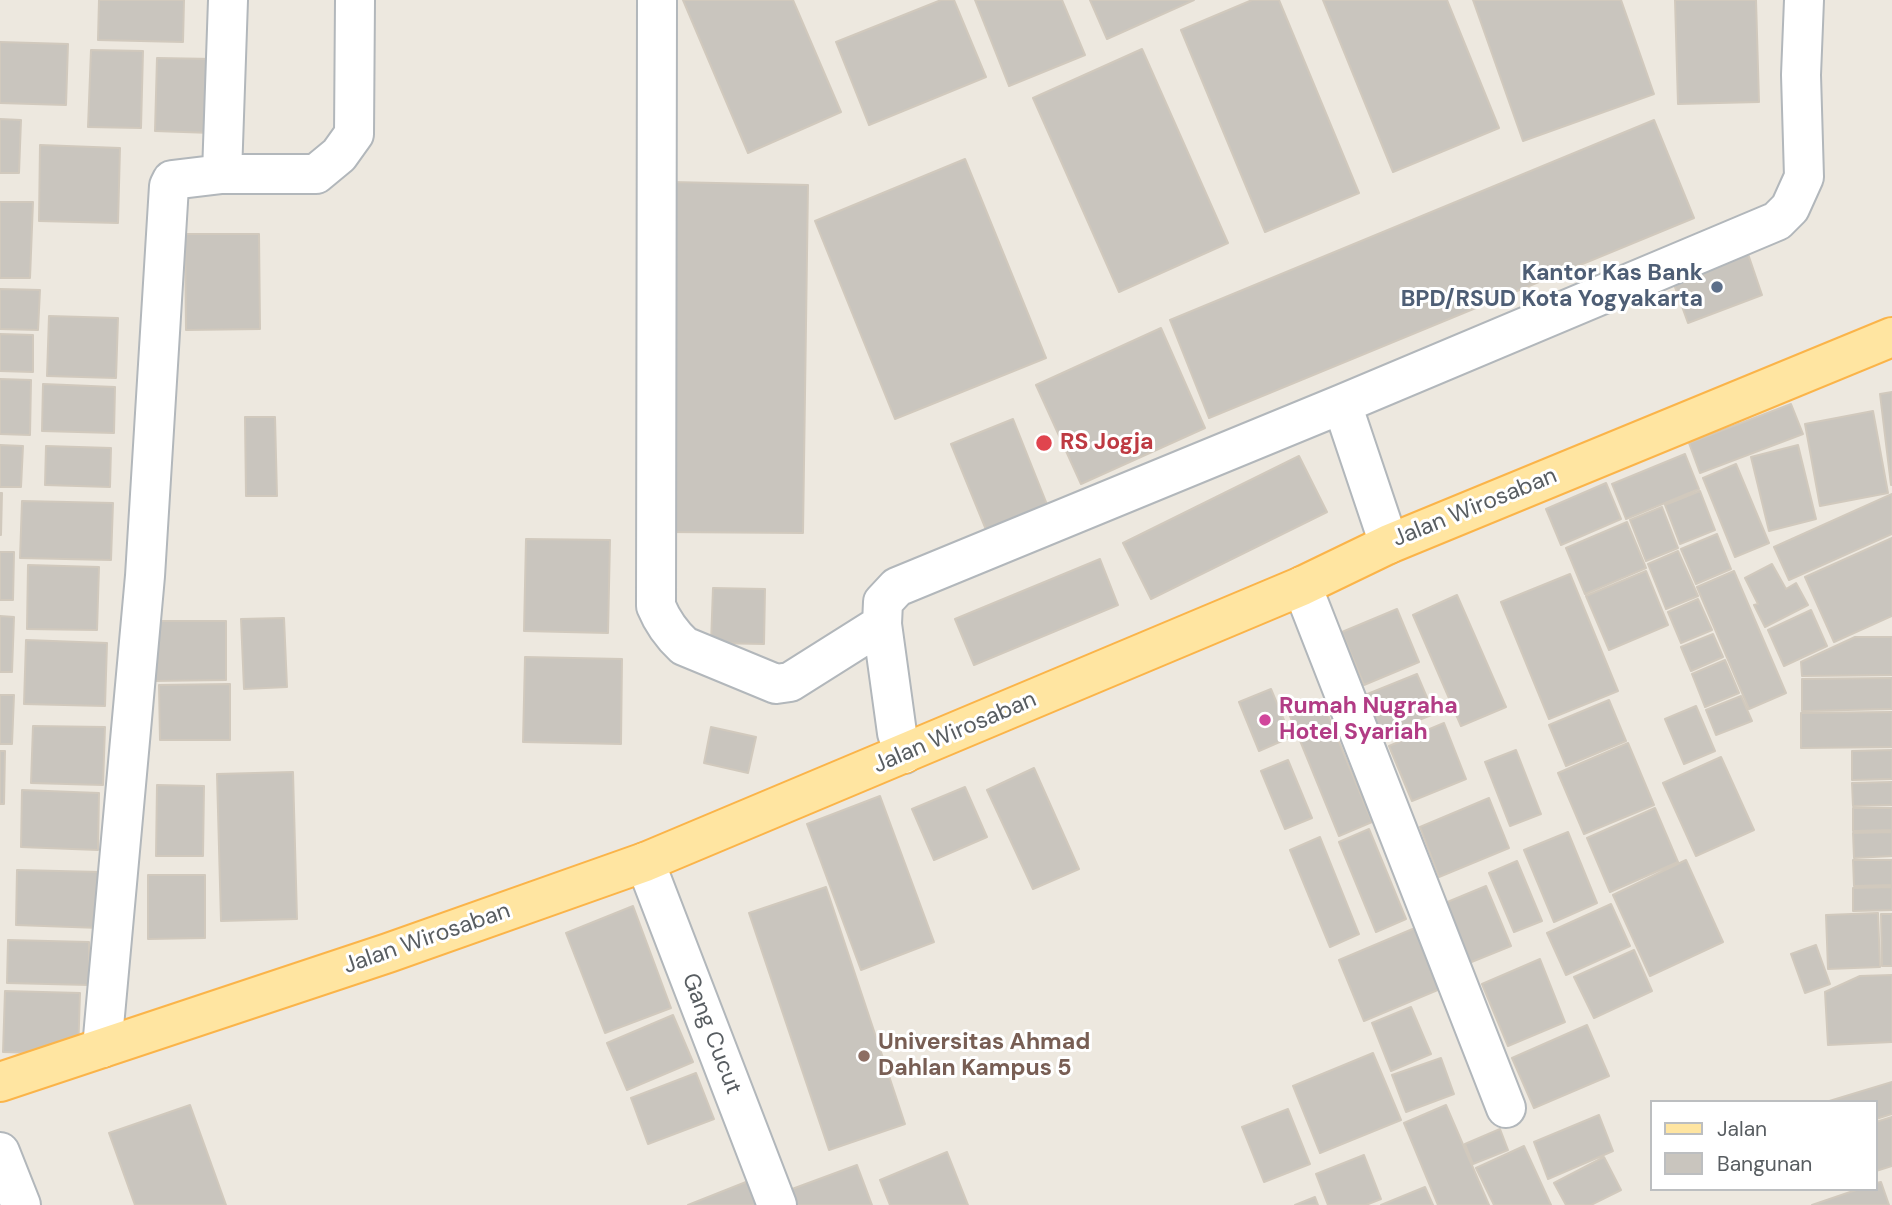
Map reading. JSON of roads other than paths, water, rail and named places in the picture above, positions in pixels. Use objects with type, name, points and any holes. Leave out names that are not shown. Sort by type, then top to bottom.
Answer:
[{"type":"main road","name":"Jalan Wirosaban","points":[[0,1082],[388,953],[645,862],[901,743],[1302,586],[1389,544],[1892,337]]},
{"type":"street","points":[[222,174],[228,0]]},
{"type":"street","points":[[102,1048],[145,576],[167,195],[173,180],[222,174],[316,174],[339,155],[354,134],[355,0]]},
{"type":"street","points":[[657,0],[656,606],[662,622],[684,646],[776,684],[790,682],[882,624]]},
{"type":"street","points":[[901,743],[882,624],[883,602],[897,587],[1342,404],[1777,220],[1790,208],[1804,177],[1801,75],[1804,0]]},
{"type":"street","points":[[1342,404],[1389,544]]},
{"type":"street","points":[[1302,586],[1506,1108]]},
{"type":"street","name":"Gang Cucut","points":[[645,862],[777,1205]]},
{"type":"street","points":[[0,1152],[21,1205]]},
{"type":"place","name":"Kantor Kas Bank BPD/RSUD Kota Yogyakarta","points":[[1717,287]]},
{"type":"place","name":"RS Jogja","points":[[1044,443]]},
{"type":"place","name":"Rumah Nugraha Hotel Syariah","points":[[1265,720]]},
{"type":"place","name":"Universitas Ahmad Dahlan Kampus 5","points":[[864,1056]]}]
